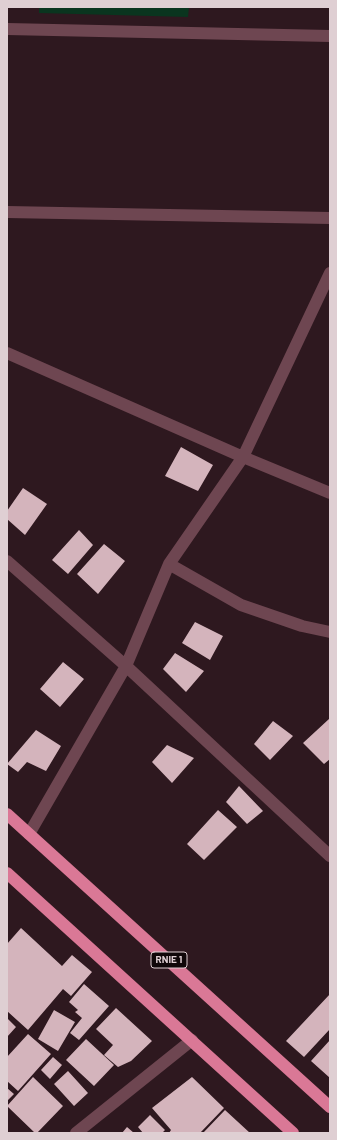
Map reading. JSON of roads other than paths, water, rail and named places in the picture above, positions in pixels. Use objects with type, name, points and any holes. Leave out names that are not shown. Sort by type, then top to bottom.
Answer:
[{"type":"highway","name":"RNIE 1","points":[[7,814],[330,1106]]},
{"type":"highway","points":[[7,873],[293,1133]]},
{"type":"street","points":[[7,29],[330,36]]},
{"type":"street","points":[[7,212],[330,218]]},
{"type":"street","points":[[30,834],[126,666],[169,564],[243,457],[324,299],[330,273]]},
{"type":"street","points":[[7,353],[243,457],[330,492]]},
{"type":"street","points":[[7,561],[126,666],[330,856]]},
{"type":"street","points":[[169,564],[241,605],[302,626],[330,632]]},
{"type":"street","points":[[76,1133],[192,1040]]}]
